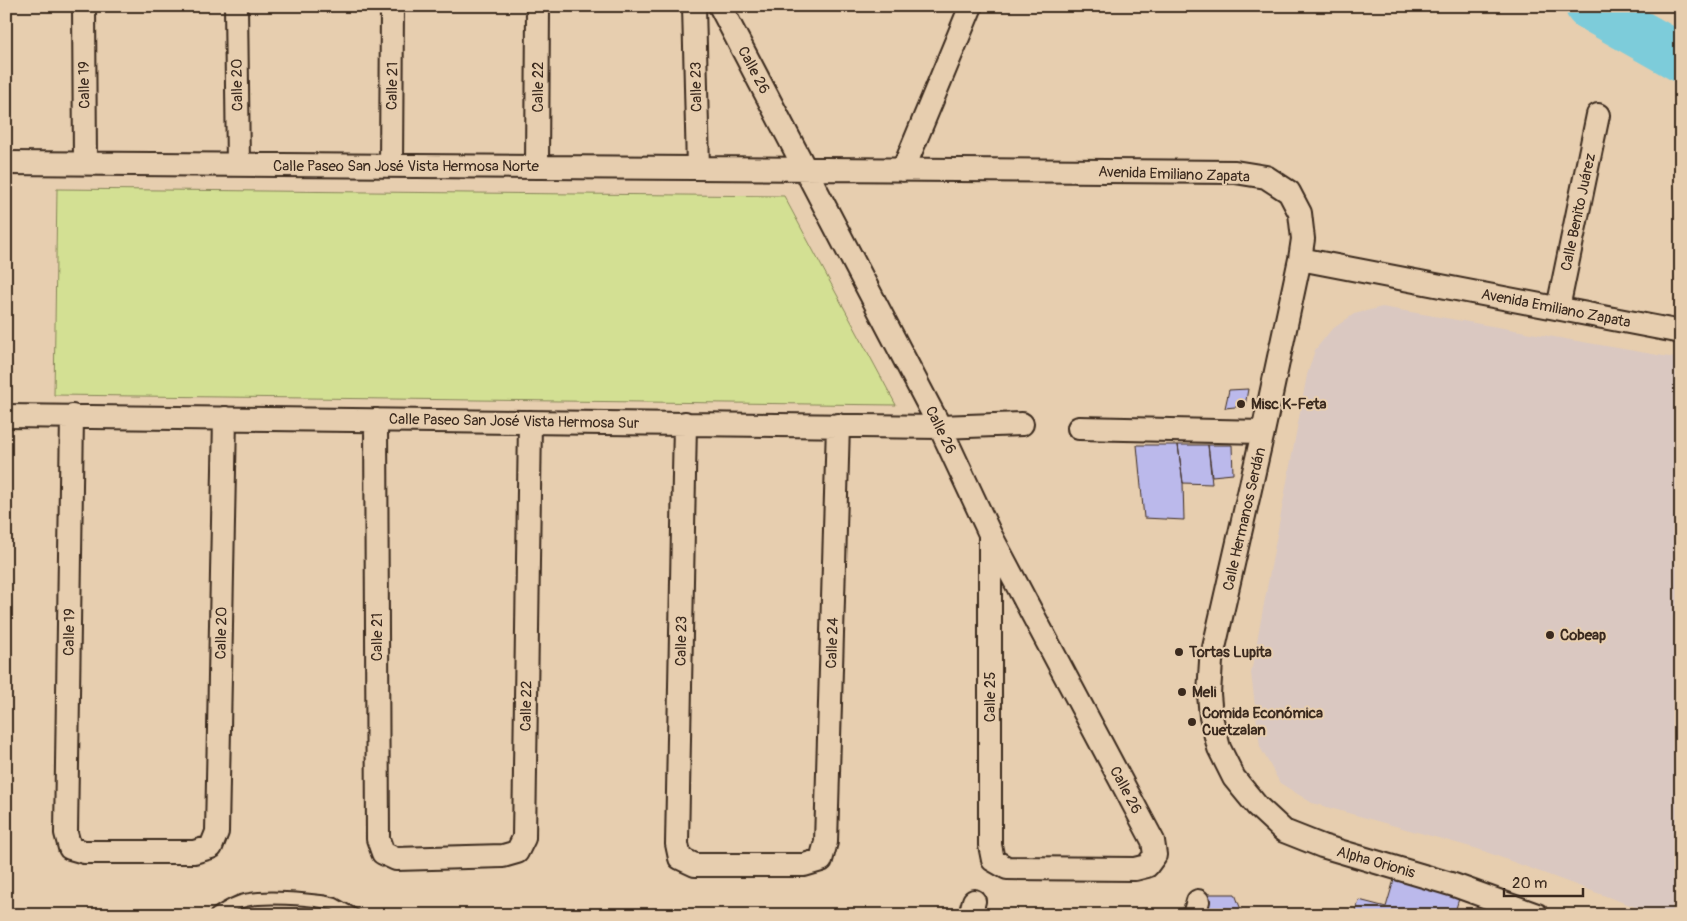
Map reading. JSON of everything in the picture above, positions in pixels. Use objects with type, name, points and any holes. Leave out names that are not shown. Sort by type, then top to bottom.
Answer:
[{"type":"street","name":"Calle 19","points":[[84,6],[86,163]]},
{"type":"street","name":"Calle 20","points":[[236,6],[238,165]]},
{"type":"street","name":"Calle 21","points":[[391,166],[392,6]]},
{"type":"street","name":"Calle 22","points":[[537,167],[538,6]]},
{"type":"street","name":"Calle 23","points":[[694,6],[698,168]]},
{"type":"street","name":"Calle 26","points":[[720,6],[807,169],[940,427],[990,534],[1153,841],[1155,855],[1146,866],[1135,869],[1006,868],[994,860]]},
{"type":"street","points":[[903,170],[972,6]]},
{"type":"street","name":"Calle Benito Juárez","points":[[1558,308],[1598,115]]},
{"type":"street","name":"Calle Paseo San José Vista Hermosa Norte","points":[[6,163],[807,169]]},
{"type":"street","name":"Avenida Emiliano Zapata","points":[[807,169],[1235,172],[1266,178],[1289,192],[1300,213],[1302,240],[1300,258],[1681,332]]},
{"type":"street","name":"Calle Hermanos Serdán","points":[[1234,778],[1219,748],[1211,717],[1209,694],[1211,662],[1300,258]]},
{"type":"street","name":"Calle Paseo San José Vista Hermosa Sur","points":[[6,416],[940,427],[1022,424]]},
{"type":"street","name":"Calle 19","points":[[72,416],[66,833],[70,848],[84,852],[194,852],[211,847]]},
{"type":"street","name":"Calle 20","points":[[211,847],[217,832],[225,418]]},
{"type":"street","name":"Calle 21","points":[[376,420],[378,839],[383,853]]},
{"type":"street","name":"Calle 22","points":[[383,853],[396,859],[503,856],[517,852],[524,838],[530,422]]},
{"type":"street","name":"Calle 23","points":[[685,423],[677,844],[680,858],[695,865],[804,865],[821,860]]},
{"type":"street","name":"Calle 24","points":[[821,860],[826,842],[838,425]]},
{"type":"street","points":[[1078,428],[1263,432]]},
{"type":"street","name":"Calle 25","points":[[990,534],[990,845],[994,860]]},
{"type":"street","name":"Alpha Orionis","points":[[1234,778],[1257,806],[1284,830],[1322,846],[1454,885],[1537,915]]},
{"type":"lane","points":[[216,915],[235,903],[260,899],[325,902],[334,904],[354,915]]},
{"type":"shaded area","points":[[1382,307],[1681,359],[1681,915],[1657,915],[1478,849],[1312,803],[1280,783],[1260,747],[1251,673],[1307,375],[1315,350],[1331,330],[1354,314]]},
{"type":"green space","points":[[57,189],[784,196],[896,405],[54,395]]},
{"type":"building","points":[[1248,389],[1245,406],[1225,408],[1229,390]]},
{"type":"building","points":[[1137,445],[1178,445],[1183,483],[1184,520],[1144,518]]},
{"type":"building","points":[[1178,445],[1208,445],[1212,484],[1183,483]]},
{"type":"building","points":[[1208,445],[1232,445],[1233,474],[1212,476]]},
{"type":"building","points":[[1396,873],[1461,892],[1454,915],[1355,915],[1359,900],[1386,907]]},
{"type":"building","points":[[1202,894],[1235,894],[1243,915],[1214,915]]},
{"type":"waterway","points":[[1589,6],[1681,58]]},
{"type":"place","name":"Misc K-Feta","points":[[1241,404]]},
{"type":"place","name":"Cobeap","points":[[1550,635]]},
{"type":"place","name":"Tortas Lupita","points":[[1179,652]]},
{"type":"place","name":"Meli","points":[[1182,692]]},
{"type":"place","name":"Comida Económica Cuetzalan","points":[[1192,722]]}]
